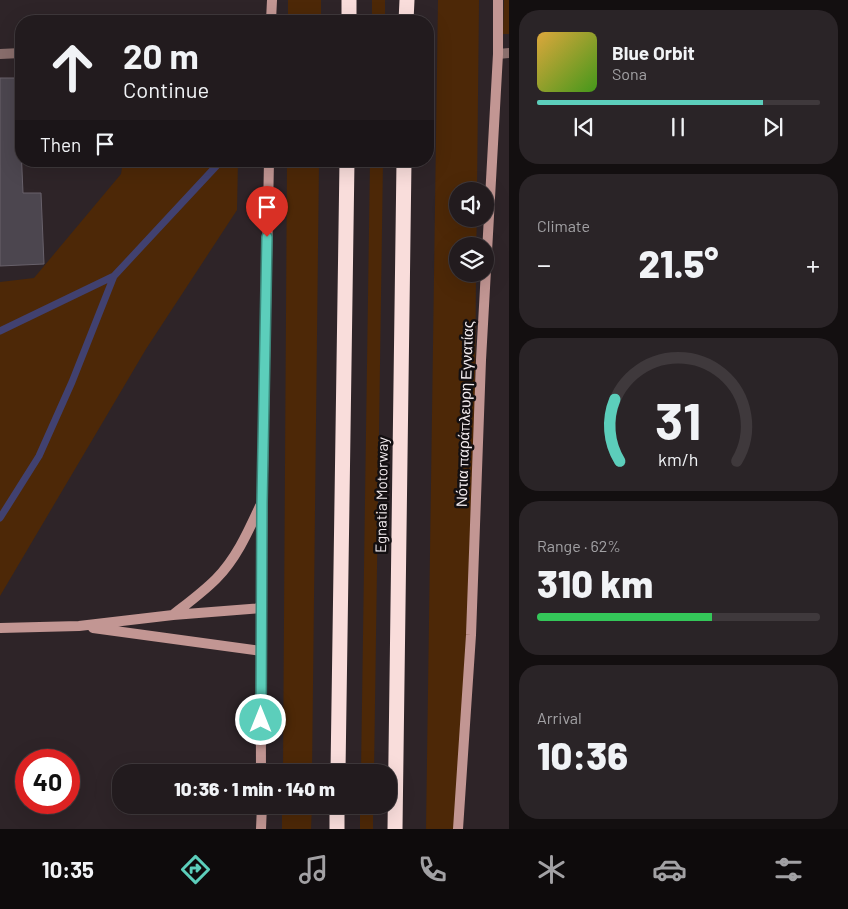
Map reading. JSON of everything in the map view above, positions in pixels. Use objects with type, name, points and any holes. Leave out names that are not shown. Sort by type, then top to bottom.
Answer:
[{"type":"highway","points":[[349,0],[349,15]]},
{"type":"highway","points":[[406,15],[407,0]]},
{"type":"highway","points":[[338,764],[347,167]]},
{"type":"highway","name":"Egnatia Motorway","points":[[395,829],[404,167]]},
{"type":"highway","points":[[337,814],[337,829]]},
{"type":"street","points":[[271,15],[272,0]]},
{"type":"street","name":"Νότια παράπλευρη Εγνατίας","points":[[458,829],[471,626],[481,360],[498,54],[498,0]]},
{"type":"street","points":[[0,54],[15,53]]},
{"type":"street","points":[[498,54],[509,53]]},
{"type":"street","points":[[261,764],[262,503],[269,167]]},
{"type":"street","points":[[173,614],[201,593],[229,564],[262,503]]},
{"type":"street","points":[[0,628],[79,626],[173,614],[261,608]]},
{"type":"street","points":[[79,626],[261,651]]},
{"type":"street","points":[[262,814],[262,829]]},
{"type":"shaded area","points":[[288,0],[321,0],[321,15],[288,15]]},
{"type":"shaded area","points":[[372,0],[385,0],[385,15],[372,15]]},
{"type":"shaded area","points":[[438,0],[479,0],[477,182],[449,182],[449,227],[477,227],[476,237],[449,237],[449,282],[476,282],[473,660],[454,829],[426,829]]},
{"type":"shaded area","points":[[504,0],[509,0],[509,34],[503,34]]},
{"type":"shaded area","points":[[122,167],[238,167],[237,210],[146,349],[0,596],[0,282],[34,278],[121,174]]},
{"type":"shaded area","points":[[287,167],[319,167],[312,764],[283,764]]},
{"type":"shaded area","points":[[370,167],[383,167],[374,764],[361,764]]},
{"type":"shaded area","points":[[282,814],[312,814],[311,829],[282,829]]},
{"type":"shaded area","points":[[360,814],[373,814],[373,829],[360,829]]},
{"type":"building","points":[[0,78],[15,78],[15,167],[22,167],[23,193],[41,193],[44,264],[0,266]]},
{"type":"waterway","points":[[0,331],[114,276],[215,167]]},
{"type":"waterway","points":[[0,518],[39,456],[72,382],[114,276]]},
{"type":"route","points":[[261,720],[262,503],[267,237]]}]
